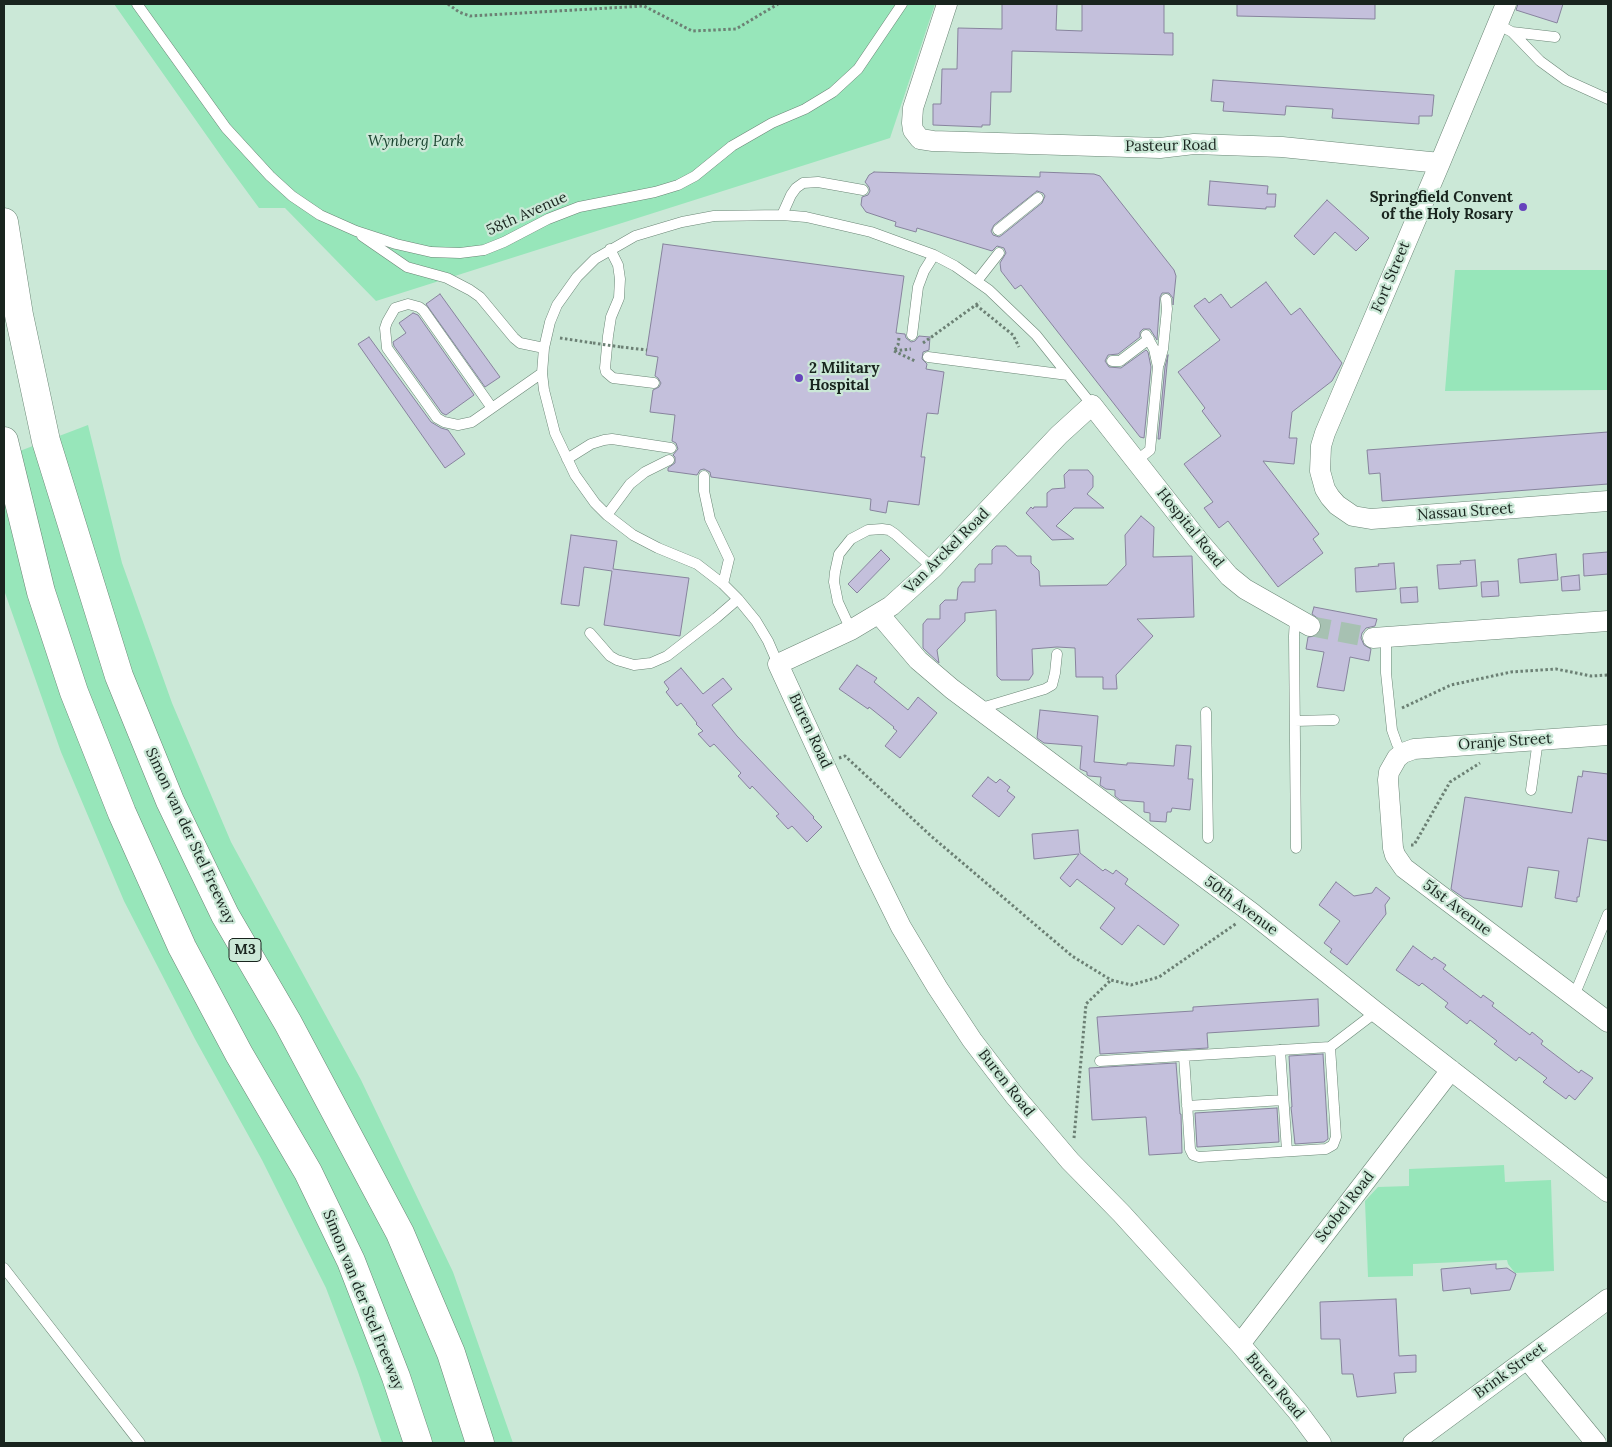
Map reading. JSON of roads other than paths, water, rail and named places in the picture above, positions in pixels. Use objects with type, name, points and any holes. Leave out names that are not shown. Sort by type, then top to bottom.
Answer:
[{"type":"highway","name":"Simon van der Stel Freeway","points":[[4,222],[18,315],[46,441],[119,676],[170,801],[226,915],[288,1023],[400,1233],[451,1354],[480,1443]]},
{"type":"highway","name":"Simon van der Stel Freeway","points":[[4,442],[41,592],[74,692],[122,813],[182,947],[239,1054],[308,1172],[351,1261],[396,1377],[418,1443]]},
{"type":"street","name":"Pasteur Road","points":[[948,4],[913,108],[913,130],[920,138],[933,141],[1160,148],[1194,144],[1282,147],[1440,163]]},
{"type":"street","name":"Fort Street","points":[[1330,497],[1320,471],[1321,446],[1324,433],[1440,163],[1505,28],[1506,4]]},
{"type":"street","name":"Hospital Road","points":[[1092,406],[1198,540],[1229,576],[1245,589],[1303,622]]},
{"type":"street","name":"Van Arckel Road","points":[[778,664],[851,630],[879,614],[902,596],[933,568],[1059,435],[1092,406]]},
{"type":"street","name":"Nassau Street","points":[[1330,497],[1345,512],[1353,516],[1371,519],[1608,501]]},
{"type":"street","name":"50th Avenue","points":[[879,614],[918,660],[977,709],[1252,913],[1608,1192]]},
{"type":"street","points":[[1379,638],[1608,621]]},
{"type":"street","name":"Buren Road","points":[[778,664],[901,927],[937,988],[972,1040],[1014,1095],[1070,1161],[1122,1214],[1240,1344],[1298,1412],[1321,1443]]},
{"type":"street","name":"Oranje Street","points":[[1403,753],[1414,749],[1608,735]]},
{"type":"street","name":"51st Avenue","points":[[1403,753],[1392,765],[1388,780],[1393,848],[1404,868],[1608,1022]]},
{"type":"street","name":"Scobel Road","points":[[1240,1344],[1451,1070]]},
{"type":"street","name":"Brink Street","points":[[1413,1443],[1608,1299]]},
{"type":"street","points":[[1527,1359],[1596,1443]]},
{"type":"lane","name":"58th Avenue","points":[[137,4],[226,128],[270,176],[292,196],[320,215],[356,231],[396,244],[431,252],[460,253],[484,250],[579,207],[678,186],[695,176],[732,146],[833,92],[858,69],[902,4]]},
{"type":"lane","points":[[1505,28],[1554,37]]},
{"type":"lane","points":[[1505,28],[1540,62],[1566,80],[1608,99]]},
{"type":"lane","points":[[782,215],[791,195],[803,183],[818,182],[863,190]]},
{"type":"lane","points":[[998,230],[1038,198]]},
{"type":"lane","points":[[778,664],[768,641],[756,621],[723,584],[697,564],[658,548],[633,535],[608,515],[584,489],[555,433],[546,405],[542,373],[544,348],[550,322],[557,305],[577,276],[594,259],[635,236],[714,216],[782,215],[831,222],[871,232],[934,255],[977,281],[1025,324],[1092,406]]},
{"type":"lane","points":[[356,231],[407,267],[447,278],[470,290],[480,297],[520,343],[544,348]]},
{"type":"lane","points":[[610,249],[618,265],[620,279],[619,298],[611,317],[608,336],[606,372],[612,378],[654,383]]},
{"type":"lane","points":[[977,281],[999,253]]},
{"type":"lane","points":[[912,335],[918,287],[924,271],[934,255]]},
{"type":"lane","points":[[1136,461],[1150,450],[1158,367],[1163,349],[1167,309],[1166,298]]},
{"type":"lane","points":[[492,408],[423,310],[408,304],[395,308],[385,328],[387,348],[437,418],[451,424],[472,422],[492,408],[542,373]]},
{"type":"lane","points":[[1112,361],[1120,361],[1147,337],[1154,349],[1158,367]]},
{"type":"lane","points":[[928,357],[1068,375]]},
{"type":"lane","points":[[567,459],[591,444],[612,439],[671,448]]},
{"type":"lane","points":[[608,515],[623,492],[635,479],[669,460]]},
{"type":"lane","points":[[704,476],[704,490],[710,519],[729,560],[723,584]]},
{"type":"lane","points":[[851,630],[838,602],[834,582],[839,554],[851,539],[868,530],[889,530],[933,568]]},
{"type":"lane","points":[[590,633],[610,656],[617,660],[634,664],[651,663],[667,656],[738,599]]},
{"type":"lane","points":[[1296,848],[1294,636],[1303,622]]},
{"type":"lane","points":[[1379,638],[1386,673],[1392,730],[1397,744],[1403,753]]},
{"type":"lane","points":[[977,709],[1045,689],[1052,685],[1057,654]]},
{"type":"lane","points":[[1206,712],[1208,838]]},
{"type":"lane","points":[[1295,721],[1334,720]]},
{"type":"lane","points":[[1531,790],[1538,740]]},
{"type":"lane","points":[[1574,996],[1608,914]]},
{"type":"lane","points":[[1100,1061],[1330,1047],[1376,1012]]},
{"type":"lane","points":[[1184,1056],[1190,1149],[1196,1157],[1326,1149],[1330,1148],[1335,1142],[1330,1047]]},
{"type":"lane","points":[[1280,1050],[1286,1151]]},
{"type":"lane","points":[[1187,1106],[1283,1100]]},
{"type":"lane","points":[[4,1268],[140,1443]]},
{"type":"tunnel","points":[[1310,626],[1373,638]]},
{"type":"place","name":"Springfield Convent of the Holy Rosary","points":[[1523,207]]},
{"type":"place","name":"2 Military Hospital","points":[[799,378]]},
{"type":"park label","name":"Wynberg Park","points":[[416,142]]}]
